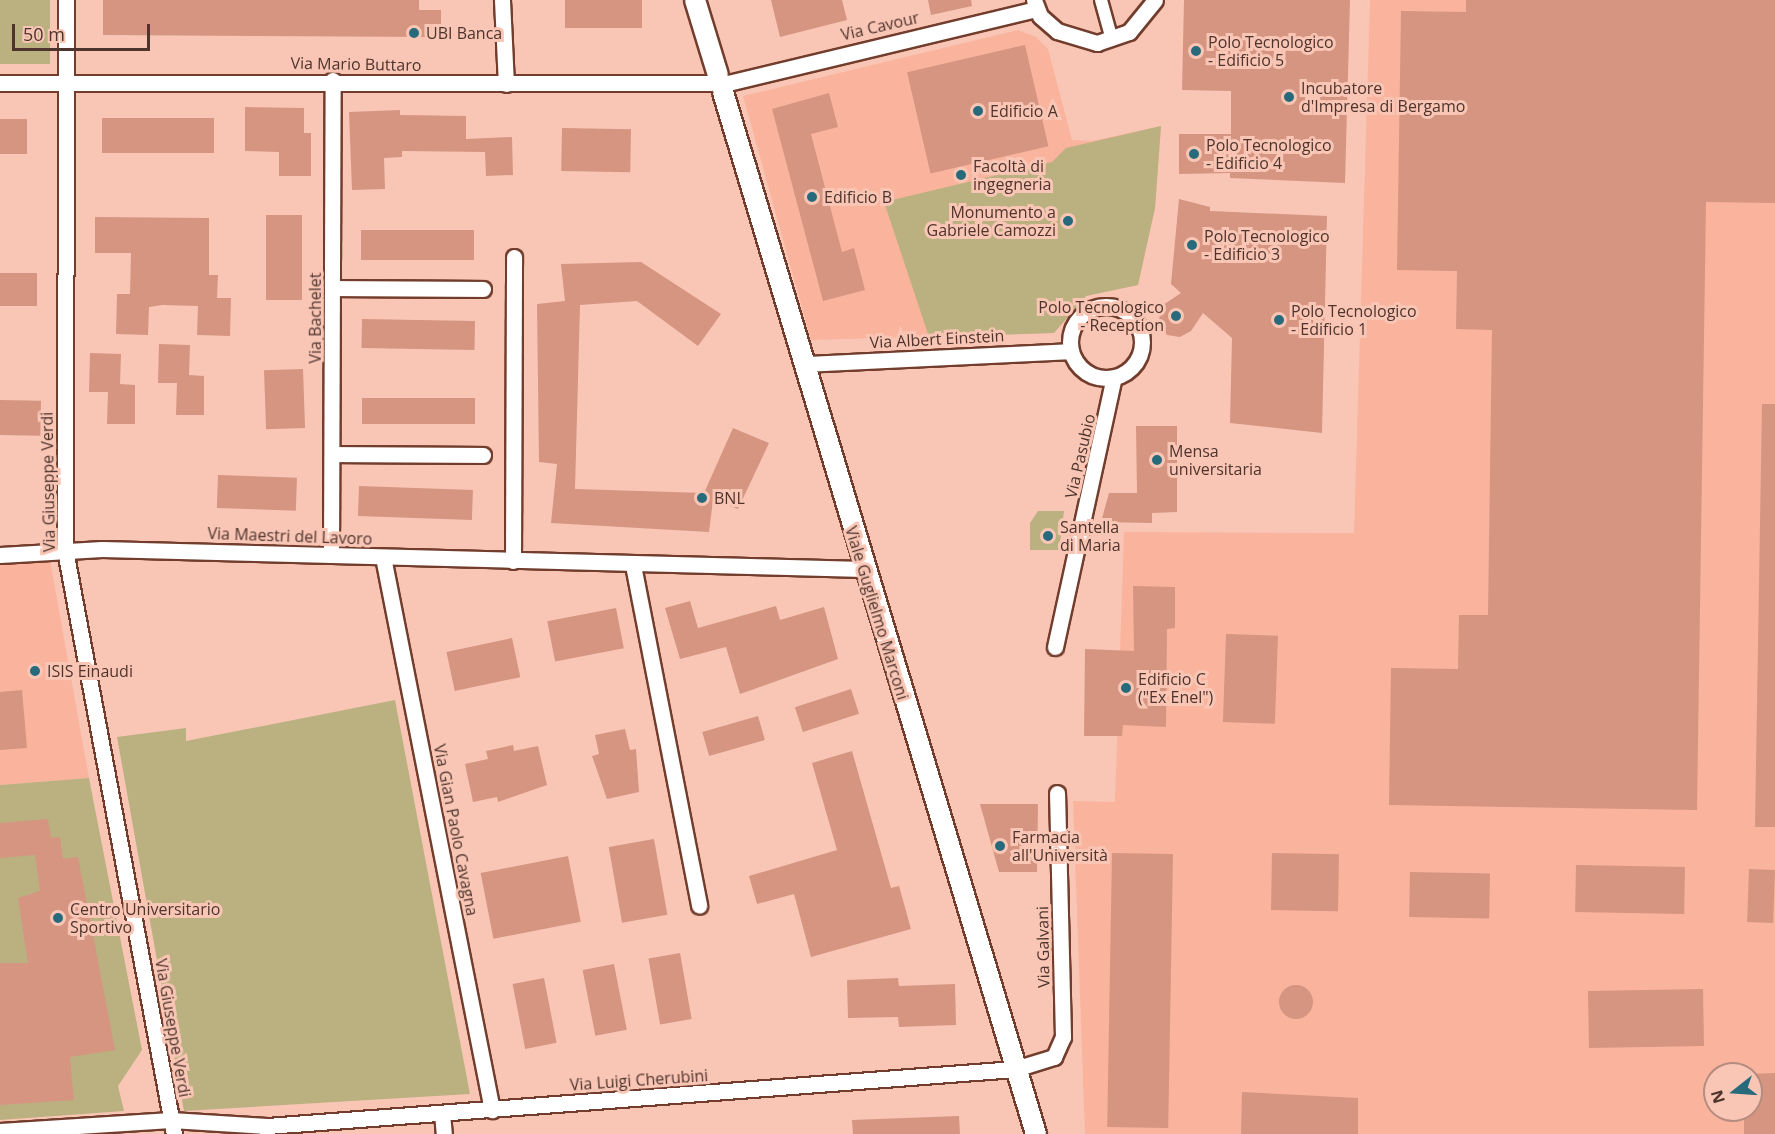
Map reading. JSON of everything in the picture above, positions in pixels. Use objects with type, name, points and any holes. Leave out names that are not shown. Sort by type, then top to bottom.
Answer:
[{"type":"street","name":"Via Giuseppe Verdi","points":[[66,0],[65,550],[172,1127]]},
{"type":"street","points":[[502,0],[506,84]]},
{"type":"street","name":"Viale Guglielmo Marconi","points":[[695,0],[1036,1134]]},
{"type":"street","points":[[1101,0],[1112,40],[1135,27],[1155,0]]},
{"type":"street","name":"Via Cavour","points":[[720,83],[1035,4],[1049,25],[1075,39],[1112,40]]},
{"type":"street","name":"Via Mario Buttaro","points":[[0,83],[333,80],[506,84],[720,83]]},
{"type":"street","name":"Via Bachelet","points":[[332,555],[333,80]]},
{"type":"street","points":[[513,561],[514,257]]},
{"type":"street","points":[[333,288],[483,289]]},
{"type":"street","points":[[1108,306],[1129,314],[1140,332],[1140,355],[1133,365],[1114,377],[1092,375],[1071,351],[1072,329],[1086,311],[1108,306]]},
{"type":"street","name":"Via Albert Einstein","points":[[805,364],[1071,351]]},
{"type":"street","name":"Via Pasubio","points":[[1055,647],[1114,377]]},
{"type":"street","points":[[333,454],[483,455]]},
{"type":"street","name":"Via Maestri del Lavoro","points":[[0,555],[65,550],[332,555],[633,565],[864,568]]},
{"type":"street","name":"Via Gian Paolo Cavagna","points":[[383,557],[492,1110]]},
{"type":"street","points":[[633,565],[699,906]]},
{"type":"street","name":"Via Galvani","points":[[1015,1069],[1054,1057],[1063,1037],[1058,794]]},
{"type":"street","name":"Via Luigi Cherubini","points":[[0,1131],[172,1127],[267,1130],[442,1113],[1015,1069]]},
{"type":"street","points":[[442,1113],[444,1134]]},
{"type":"shaded area","points":[[0,0],[50,0],[50,64],[0,64]]},
{"type":"shaded area","points":[[1370,0],[1775,0],[1775,1134],[1085,1134],[1073,801],[1115,802],[1124,532],[1354,533]]},
{"type":"shaded area","name":"Facoltà di ingegneria","points":[[1018,30],[1036,37],[1048,49],[1072,140],[1092,141],[1161,126],[1155,208],[1138,285],[1086,296],[1054,333],[811,340],[743,96]]},
{"type":"shaded area","points":[[1161,126],[1155,208],[1138,285],[1086,296],[1054,333],[929,337],[884,202],[1052,162],[1066,148]]},
{"type":"shaded area","points":[[1038,511],[1064,511],[1059,550],[1030,550],[1030,523]]},
{"type":"shaded area","name":"ISIS Einaudi","points":[[50,560],[89,778],[0,785],[0,564]]},
{"type":"shaded area","points":[[395,700],[470,1094],[184,1111],[117,737],[186,728],[186,741]]},
{"type":"shaded area","name":"Centro Universitario Sportivo","points":[[89,778],[142,1050],[118,1086],[124,1111],[0,1120],[0,785]]},
{"type":"building","points":[[103,0],[419,0],[419,10],[441,10],[441,37],[103,35]]},
{"type":"building","points":[[565,0],[642,0],[642,28],[565,28]]},
{"type":"building","points":[[771,0],[842,0],[847,20],[780,37]]},
{"type":"building","points":[[928,0],[971,0],[972,6],[931,15]]},
{"type":"building","name":"Incubatore d'Impresa di Bergamo","points":[[1184,0],[1350,0],[1345,183],[1230,178],[1230,173],[1179,174],[1179,134],[1231,134],[1231,91],[1182,90]]},
{"type":"building","points":[[1466,0],[1775,0],[1775,203],[1706,202],[1697,810],[1389,805],[1391,668],[1458,669],[1459,615],[1488,615],[1492,330],[1456,329],[1457,271],[1397,270],[1401,11],[1466,12]]},
{"type":"building","name":"Edificio A","points":[[1025,45],[1048,146],[930,174],[907,72]]},
{"type":"building","name":"Edificio B","points":[[829,93],[838,127],[811,134],[842,252],[854,248],[865,290],[823,301],[772,109]]},
{"type":"building","points":[[245,107],[304,108],[304,133],[311,133],[311,176],[279,176],[279,152],[245,151]]},
{"type":"building","points":[[400,110],[400,115],[466,116],[466,139],[512,137],[513,175],[486,176],[485,152],[402,151],[402,157],[384,158],[385,189],[352,190],[349,112]]},
{"type":"building","points":[[102,118],[214,118],[214,153],[102,153]]},
{"type":"building","points":[[0,119],[27,119],[27,154],[0,154]]},
{"type":"building","points":[[562,128],[631,129],[630,172],[561,171]]},
{"type":"building","name":"Polo Tecnologico - Edificio 1","points":[[1179,199],[1210,207],[1210,211],[1327,216],[1322,433],[1230,423],[1232,338],[1203,313],[1191,331],[1180,337],[1167,335],[1159,326],[1160,307],[1181,293],[1171,284]]},
{"type":"building","points":[[266,215],[302,215],[302,300],[266,300]]},
{"type":"building","points":[[95,217],[209,218],[209,275],[218,275],[217,298],[231,298],[230,336],[197,335],[198,306],[162,305],[149,307],[148,335],[116,334],[117,294],[130,294],[131,253],[95,253]]},
{"type":"building","points":[[361,230],[474,230],[474,260],[361,260]]},
{"type":"building","points":[[641,262],[721,314],[698,346],[637,301],[580,305],[575,489],[704,493],[733,428],[769,443],[738,509],[713,500],[709,532],[551,523],[557,464],[539,462],[537,304],[565,301],[561,264]]},
{"type":"building","points":[[0,273],[37,273],[37,306],[0,306]]},
{"type":"building","points":[[362,319],[475,321],[474,350],[361,348]]},
{"type":"building","points":[[159,344],[190,345],[189,375],[204,376],[204,415],[176,415],[177,383],[158,383]]},
{"type":"building","points":[[90,353],[121,354],[120,384],[135,385],[135,424],[107,424],[108,392],[89,392]]},
{"type":"building","points":[[303,369],[305,428],[266,429],[264,370]]},
{"type":"building","points":[[362,398],[475,398],[475,424],[362,424]]},
{"type":"building","points":[[0,400],[41,401],[40,436],[0,435]]},
{"type":"building","points":[[1762,404],[1775,404],[1775,827],[1755,827]]},
{"type":"building","name":"Mensa universitaria","points":[[1136,426],[1177,426],[1177,512],[1152,513],[1152,523],[1101,522],[1109,493],[1137,493]]},
{"type":"building","points":[[218,475],[297,478],[296,511],[217,508]]},
{"type":"building","points":[[359,486],[473,490],[472,520],[358,516]]},
{"type":"building","name":"Edificio C (\"Ex Enel\")","points":[[1133,586],[1175,587],[1175,628],[1167,629],[1166,727],[1123,725],[1122,736],[1084,736],[1085,649],[1134,651]]},
{"type":"building","points":[[690,601],[698,628],[776,606],[780,620],[824,607],[838,659],[740,694],[726,647],[680,659],[665,608]]},
{"type":"building","points":[[616,608],[624,648],[555,662],[547,621]]},
{"type":"building","points":[[1226,634],[1278,636],[1275,724],[1223,722]]},
{"type":"building","points":[[512,638],[520,677],[455,691],[446,652]]},
{"type":"building","points":[[851,689],[859,714],[803,732],[795,707]]},
{"type":"building","points":[[22,690],[27,748],[0,750],[0,692]]},
{"type":"building","points":[[758,716],[765,740],[709,756],[702,732]]},
{"type":"building","points":[[625,729],[630,750],[636,749],[639,792],[607,799],[592,756],[599,754],[595,735]]},
{"type":"building","points":[[513,745],[514,751],[538,746],[547,785],[498,802],[497,797],[473,802],[465,764],[488,759],[486,751]]},
{"type":"building","points":[[852,751],[891,888],[899,886],[911,929],[811,957],[794,894],[757,904],[749,876],[837,850],[812,763]]},
{"type":"building","points":[[980,804],[1038,804],[1037,872],[999,872]]},
{"type":"building","points":[[48,819],[51,838],[60,837],[63,859],[78,857],[115,1050],[70,1057],[74,1100],[0,1105],[0,963],[28,963],[18,898],[40,891],[35,855],[0,858],[0,823]]},
{"type":"building","points":[[654,839],[667,915],[622,923],[609,847]]},
{"type":"building","points":[[1112,853],[1173,854],[1168,1128],[1107,1127]]},
{"type":"building","points":[[1272,853],[1339,854],[1338,911],[1271,910]]},
{"type":"building","points":[[568,856],[581,922],[493,939],[481,873]]},
{"type":"building","points":[[1576,865],[1685,867],[1684,914],[1575,912]]},
{"type":"building","points":[[1749,869],[1775,870],[1773,923],[1747,922]]},
{"type":"building","points":[[1410,872],[1490,873],[1489,918],[1409,917]]},
{"type":"building","points":[[680,953],[692,1019],[660,1025],[648,959]]},
{"type":"building","points":[[614,964],[627,1030],[595,1036],[583,970]]},
{"type":"building","points":[[544,978],[557,1043],[525,1049],[513,984]]},
{"type":"building","points":[[898,978],[899,986],[955,984],[956,1025],[899,1027],[898,1017],[848,1018],[847,980]]},
{"type":"building","points":[[1296,985],[1308,990],[1313,1002],[1308,1014],[1296,1019],[1284,1014],[1279,1002],[1284,990]]},
{"type":"building","points":[[1703,989],[1704,1046],[1589,1048],[1588,991]]},
{"type":"building","points":[[1775,1073],[1775,1134],[1744,1134],[1744,1122],[1763,1122],[1763,1074]]},
{"type":"building","points":[[1242,1092],[1358,1098],[1358,1134],[1241,1134]]},
{"type":"building","points":[[959,1116],[960,1134],[853,1134],[852,1120]]},
{"type":"place","name":"UBI Banca","points":[[414,33]]},
{"type":"place","name":"Polo Tecnologico - Edificio 5","points":[[1196,51]]},
{"type":"place","name":"Incubatore d'Impresa di Bergamo","points":[[1289,97]]},
{"type":"place","name":"Edificio A","points":[[978,111]]},
{"type":"place","name":"Polo Tecnologico - Edificio 4","points":[[1194,154]]},
{"type":"place","name":"Facoltà di ingegneria","points":[[961,175]]},
{"type":"place","name":"Edificio B","points":[[812,197]]},
{"type":"place","name":"Monumento a Gabriele Camozzi","points":[[1068,221]]},
{"type":"place","name":"Polo Tecnologico - Edificio 3","points":[[1192,245]]},
{"type":"place","name":"Polo Tecnologico - Reception","points":[[1176,316]]},
{"type":"place","name":"Polo Tecnologico - Edificio 1","points":[[1279,320]]},
{"type":"place","name":"Mensa universitaria","points":[[1157,460]]},
{"type":"place","name":"BNL","points":[[702,498]]},
{"type":"place","name":"Santella di Maria","points":[[1048,536]]},
{"type":"place","name":"ISIS Einaudi","points":[[35,671]]},
{"type":"place","name":"Edificio C (\"Ex Enel\")","points":[[1126,688]]},
{"type":"place","name":"Farmacia all'Università","points":[[1000,846]]},
{"type":"place","name":"Centro Universitario Sportivo","points":[[58,918]]}]
